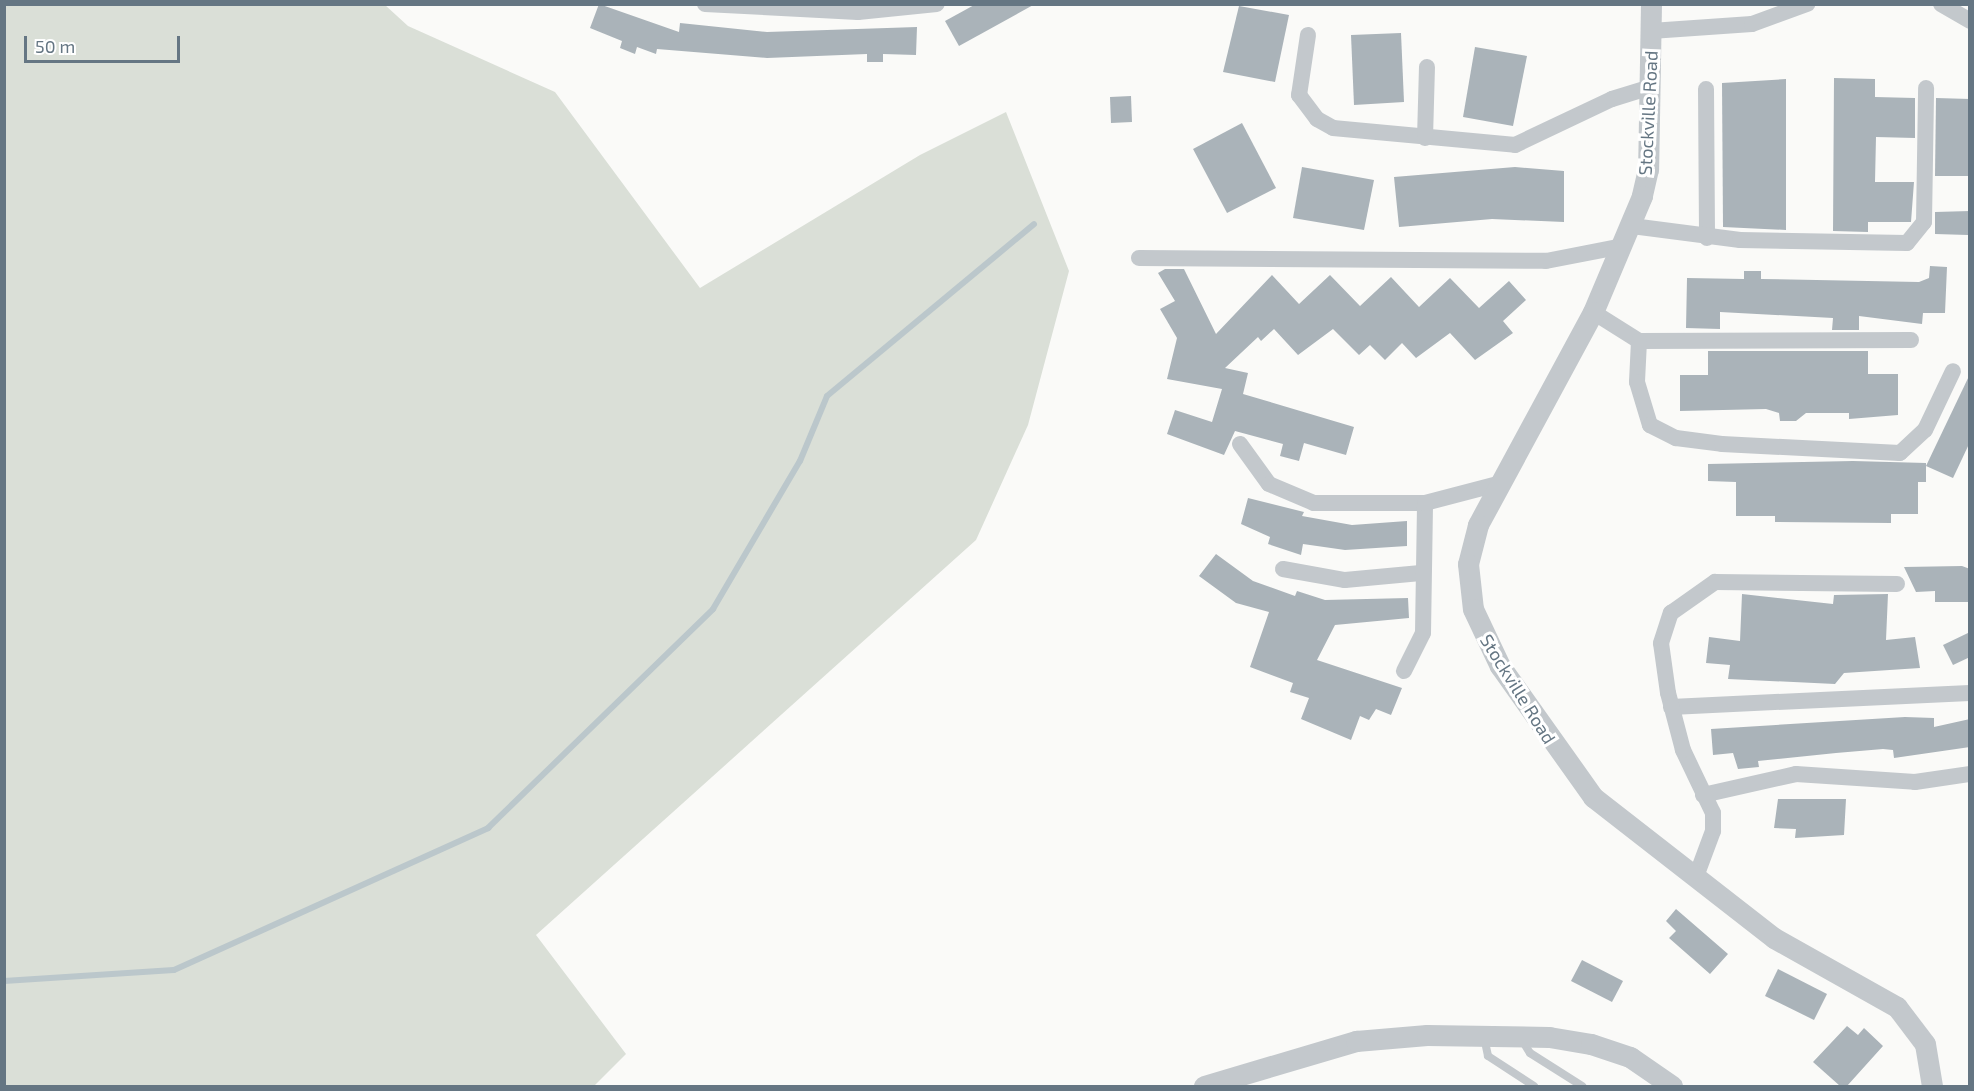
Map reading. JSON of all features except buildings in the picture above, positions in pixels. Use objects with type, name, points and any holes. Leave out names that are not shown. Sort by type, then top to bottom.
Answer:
[{"type":"street","points":[[705,4],[858,12],[937,4]]},
{"type":"street","name":"Stockville Road","points":[[1651,4],[1648,169],[1632,226],[1593,312],[1478,525],[1468,564],[1473,609],[1488,645],[1593,797],[1696,874],[1782,943],[1897,1007],[1925,1044],[1932,1086]]},
{"type":"street","points":[[1651,32],[1752,24],[1807,4]]},
{"type":"street","points":[[1941,4],[1970,21]]},
{"type":"street","points":[[1308,35],[1299,95],[1317,119],[1333,128],[1425,138],[1526,143],[1612,99],[1651,87]]},
{"type":"street","points":[[1425,138],[1427,67]]},
{"type":"street","points":[[1632,226],[1707,238],[1907,243],[1924,222],[1926,88]]},
{"type":"street","points":[[1706,89],[1707,238]]},
{"type":"street","points":[[1139,258],[1546,261],[1623,246]]},
{"type":"street","points":[[1593,312],[1639,341],[1911,340]]},
{"type":"street","points":[[1639,341],[1637,382],[1650,425],[1676,438],[1722,444],[1900,453],[1925,430],[1953,371]]},
{"type":"street","points":[[1240,444],[1269,484],[1314,503],[1425,503],[1501,483]]},
{"type":"street","points":[[1404,671],[1423,633],[1421,573],[1425,503]]},
{"type":"street","points":[[1282,569],[1345,580],[1421,573]]},
{"type":"street","points":[[1696,874],[1713,831],[1713,813],[1703,795],[1671,707],[1661,635],[1671,613],[1701,587],[1736,580],[1897,584]]},
{"type":"street","points":[[1671,707],[1970,693]]},
{"type":"street","points":[[1703,795],[1796,774],[1915,782],[1970,774]]},
{"type":"street","points":[[1204,1086],[1356,1041],[1484,1036],[1591,1044],[1630,1057],[1672,1086]]},
{"type":"lane","points":[[1484,1036],[1488,1056],[1534,1086]]},
{"type":"lane","points":[[1520,1037],[1530,1053],[1582,1086]]},
{"type":"shaded area","points":[[5,4],[385,5],[408,26],[555,92],[700,288],[920,155],[1006,112],[1069,271],[1028,425],[976,540],[536,935],[626,1054],[594,1086],[5,1086]]},
{"type":"waterway","points":[[4,981],[174,970],[488,828],[713,609],[800,461],[827,396],[1034,224]]}]
